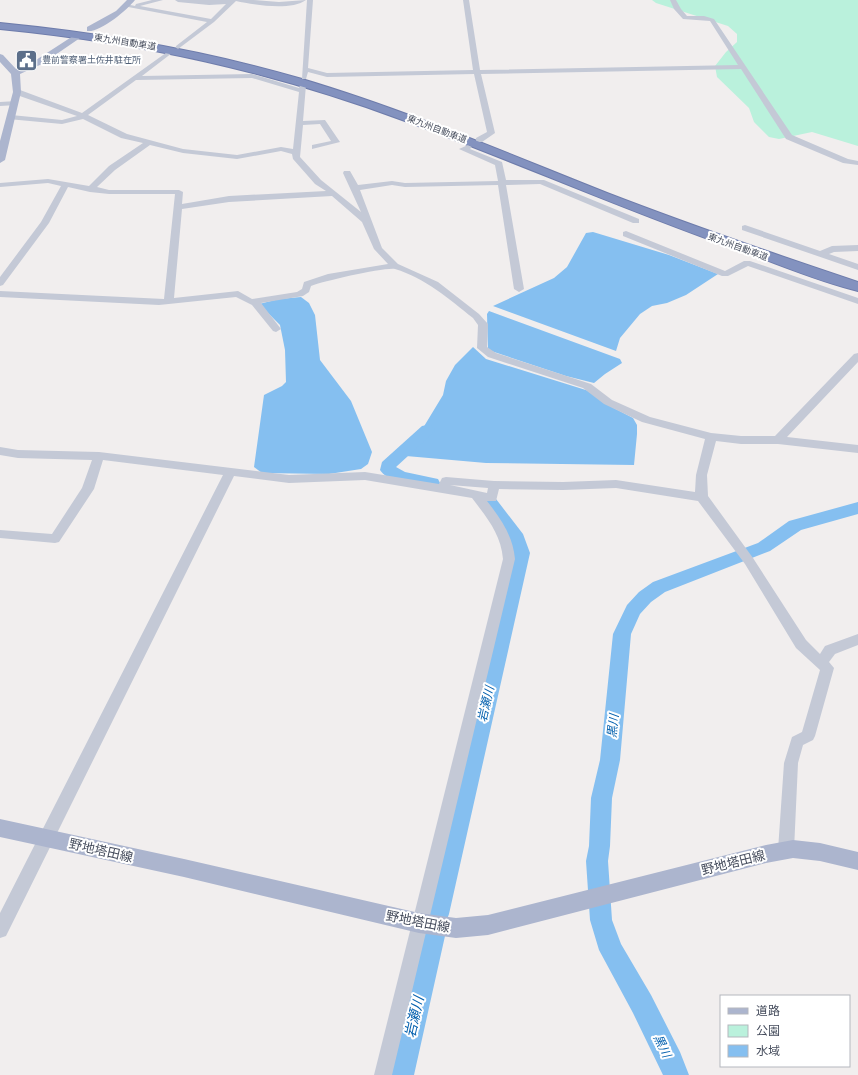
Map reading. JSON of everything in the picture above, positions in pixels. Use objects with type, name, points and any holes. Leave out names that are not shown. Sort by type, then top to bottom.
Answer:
[{"type":"highway","name":"東九州自動車道","points":[[0,26],[84,35],[164,48],[235,64],[303,83],[411,119],[703,234],[858,287]]},
{"type":"main road","points":[[90,29],[104,22],[128,4]]},
{"type":"main road","points":[[16,72],[39,62],[76,38]]},
{"type":"main road","points":[[0,57],[16,72],[17,92],[0,160]]},
{"type":"main road","name":"野地塔田線","points":[[0,828],[48,837],[419,923],[456,928],[488,925],[786,850],[793,849],[820,852],[858,861]]},
{"type":"street","points":[[128,4],[160,0]]},
{"type":"street","points":[[178,0],[209,3],[235,1],[278,4],[287,4],[303,0]]},
{"type":"street","points":[[304,78],[310,0]]},
{"type":"street","points":[[466,0],[477,73],[491,133],[479,140]]},
{"type":"street","points":[[673,0],[679,14],[683,18],[712,20],[789,138],[846,161],[858,163]]},
{"type":"street","points":[[178,47],[235,1]]},
{"type":"street","points":[[128,4],[212,21]]},
{"type":"street","points":[[11,117],[68,122],[84,116],[170,52]]},
{"type":"street","points":[[305,69],[327,75],[743,67]]},
{"type":"street","points":[[135,78],[252,76],[303,89],[296,157],[318,182],[334,193],[366,221]]},
{"type":"street","points":[[17,92],[84,116],[114,132],[148,143],[183,151],[224,157],[247,156],[281,149],[296,152]]},
{"type":"street","points":[[0,104],[14,103]]},
{"type":"street","points":[[300,122],[322,122],[336,142],[315,147]]},
{"type":"street","points":[[90,190],[112,168],[148,143]]},
{"type":"street","points":[[468,146],[463,149],[499,164],[519,289]]},
{"type":"street","points":[[347,173],[365,212],[366,221],[378,249],[395,266],[435,284],[466,307],[483,324],[484,331],[481,341],[482,348],[492,355],[587,386],[608,402],[646,420],[711,437],[742,440],[778,440],[858,449]]},
{"type":"street","points":[[0,185],[48,181],[65,186],[90,190],[135,193],[179,192],[169,300]]},
{"type":"street","points":[[355,188],[392,183],[405,185],[541,182],[636,221]]},
{"type":"street","points":[[0,283],[46,223],[65,186]]},
{"type":"street","points":[[178,207],[229,200],[334,193]]},
{"type":"street","points":[[745,228],[858,267]]},
{"type":"street","points":[[626,234],[725,274],[747,263],[858,301]]},
{"type":"street","points":[[821,254],[832,249],[858,248]]},
{"type":"street","points":[[0,294],[130,301],[169,300],[238,294],[251,302],[300,294],[306,290],[307,284],[328,277],[395,266]]},
{"type":"street","points":[[254,301],[276,329]]},
{"type":"street","points":[[778,440],[853,369],[858,356]]},
{"type":"street","points":[[711,437],[702,474],[700,491],[702,497],[749,561],[801,644],[827,668],[808,736],[797,741],[791,763],[786,850]]},
{"type":"street","points":[[0,452],[18,454],[99,456],[289,479],[365,476],[444,488],[492,498],[494,485]]},
{"type":"street","points":[[0,534],[55,539],[88,489],[99,456]]},
{"type":"street","points":[[0,930],[230,472]]},
{"type":"street","points":[[444,488],[446,481],[494,485],[563,486],[616,484],[702,497]]},
{"type":"street","points":[[383,1075],[509,559],[509,545],[503,530],[476,495]]},
{"type":"street","points":[[822,662],[830,650],[858,639]]},
{"type":"green space","points":[[652,0],[858,0],[858,146],[812,132],[779,139],[769,137],[754,122],[749,108],[717,77],[715,66],[726,52],[737,42],[737,34],[728,26],[656,3]]},
{"type":"water","points":[[593,232],[669,255],[718,274],[686,295],[667,303],[652,306],[640,314],[620,338],[616,351],[493,306],[554,278],[567,267],[586,233]]},
{"type":"water","points":[[301,297],[309,303],[315,315],[320,360],[351,401],[372,452],[368,464],[361,469],[329,474],[262,473],[254,467],[264,395],[282,386],[286,382],[285,350],[280,325],[259,304],[279,299]]},
{"type":"water","points":[[489,311],[620,359],[622,363],[594,383],[566,376],[488,350],[487,314]]},
{"type":"water","points":[[473,347],[486,359],[589,391],[604,403],[633,418],[637,425],[634,465],[486,463],[406,456],[429,432],[423,428],[443,395],[446,381],[455,365]]},
{"type":"waterway","name":"岩瀬川","points":[[427,430],[388,466],[388,470],[401,477],[432,483]]},
{"type":"waterway","name":"岩瀬川","points":[[438,914],[521,553],[517,538],[490,503]]},
{"type":"waterway","name":"黒川","points":[[676,1075],[671,1061],[642,1004],[611,950],[601,920],[597,861],[602,790],[610,760],[622,634],[633,610],[645,597],[659,587],[764,547],[795,525],[858,508]]},
{"type":"waterway","name":"岩瀬川","points":[[401,1075],[433,936]]},
{"type":"place","name":"豊前警察署土佐井駐在所","points":[[27,60]]}]
